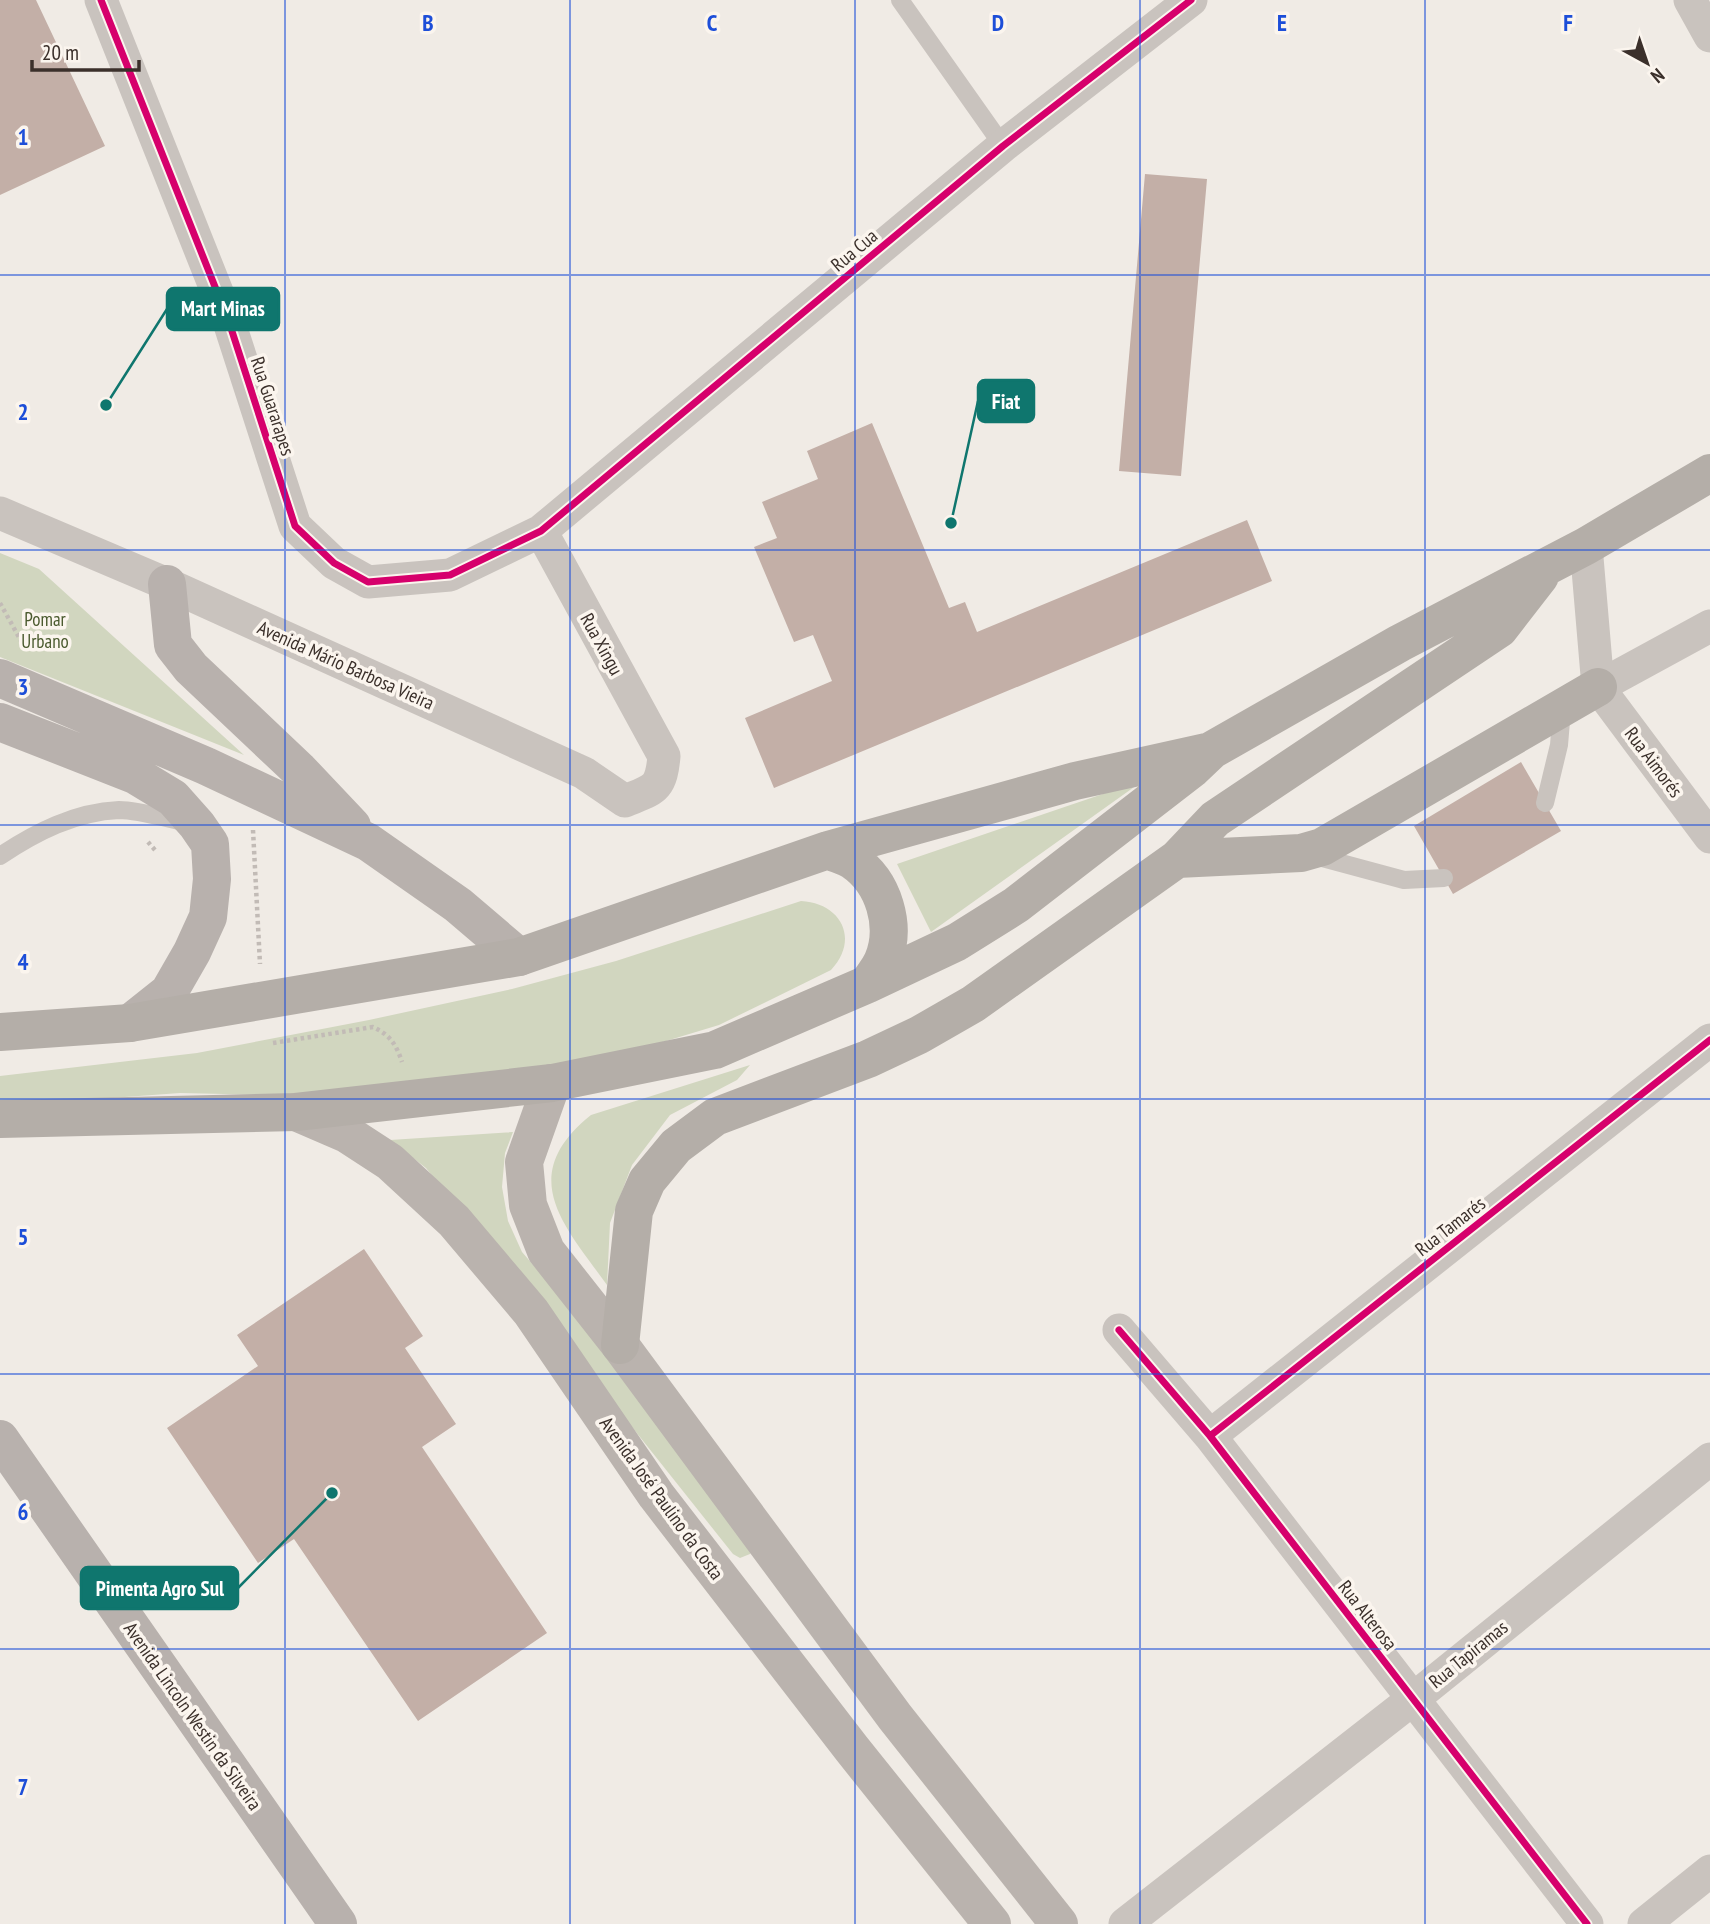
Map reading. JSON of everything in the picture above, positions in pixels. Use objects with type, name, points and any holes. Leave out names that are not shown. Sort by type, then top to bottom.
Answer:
[{"type":"highway","points":[[0,1118],[296,1112],[552,1083],[715,1050],[957,942],[1016,905],[1192,769],[1212,750],[1401,643],[1586,546],[1710,473]]},
{"type":"highway","points":[[620,1345],[634,1211],[647,1181],[676,1146],[715,1117],[868,1059],[919,1035],[972,1004],[1177,859],[1215,819],[1499,628],[1548,566]]},
{"type":"highway","points":[[1177,859],[1301,853],[1322,847],[1598,687]]},
{"type":"highway","points":[[0,1032],[130,1023],[519,957],[828,850],[1075,781],[1212,750]]},
{"type":"highway","points":[[828,850],[853,861],[873,880],[886,905],[889,933],[883,960],[868,984]]},
{"type":"highway","points":[[1016,905],[1074,900],[1115,901]]},
{"type":"main road","points":[[167,584],[173,645],[191,668],[299,770],[368,842]]},
{"type":"main road","points":[[15,668],[206,766],[368,842],[458,905],[519,957]]},
{"type":"main road","points":[[0,722],[135,775],[173,797],[210,844],[212,879],[208,917],[169,992],[130,1023]]},
{"type":"main road","points":[[552,1083],[524,1162],[528,1205],[546,1251],[620,1345],[895,1717],[1059,1924]]},
{"type":"main road","name":"Avenida José Paulino da Costa","points":[[296,1112],[347,1134],[390,1163],[454,1221],[531,1312],[656,1495],[852,1749],[992,1924]]},
{"type":"main road","name":"Avenida Lincoln Westin da Silveira","points":[[0,1439],[338,1924]]},
{"type":"main road","points":[[741,1605],[788,1572]]},
{"type":"main road","points":[[852,1749],[895,1717]]},
{"type":"street","name":"Rua Guararapes","points":[[101,0],[229,322],[295,526],[334,563],[368,582],[450,575],[541,531]]},
{"type":"street","name":"Rua Cua","points":[[541,531],[1003,146],[1191,0]]},
{"type":"street","points":[[1689,0],[1710,36]]},
{"type":"street","name":"Avenida Mário Barbosa Vieira","points":[[0,513],[167,584],[584,773],[625,801],[653,789],[662,775],[664,756]]},
{"type":"street","name":"Rua Xingu","points":[[541,531],[664,756]]},
{"type":"street","points":[[1586,546],[1598,687],[1710,625]]},
{"type":"street","name":"Rua Aimorés","points":[[1598,687],[1710,837]]},
{"type":"street","name":"Rua Tamarés","points":[[1210,1436],[1710,1040]]},
{"type":"street","name":"Rua Alterosa","points":[[1119,1330],[1210,1436],[1587,1924]]},
{"type":"street","name":"Rua Tapiramas","points":[[1125,1924],[1413,1699],[1710,1459]]},
{"type":"street","points":[[1644,1924],[1710,1871]]},
{"type":"lane","points":[[900,0],[1003,146]]},
{"type":"lane","points":[[1545,803],[1559,745],[1562,709]]},
{"type":"lane","points":[[0,856],[33,834],[76,818],[121,810],[197,825]]},
{"type":"lane","points":[[1301,853],[1404,880],[1444,878]]},
{"type":"path","points":[[0,603],[15,668]]},
{"type":"path","points":[[249,825],[254,830],[260,971]]},
{"type":"path","points":[[273,1043],[373,1027],[387,1034],[397,1047],[404,1067]]},
{"type":"green space","name":"Pomar Urbano","points":[[0,553],[39,569],[244,755],[0,657]]},
{"type":"green space","points":[[1144,780],[931,932],[897,864]]},
{"type":"green space","points":[[801,901],[827,908],[842,925],[844,946],[840,958],[831,970],[719,1025],[600,1061],[426,1091],[267,1095],[180,1093],[0,1106],[0,1076],[197,1053],[512,989],[616,961]]},
{"type":"green space","points":[[750,1065],[737,1080],[670,1115],[632,1165],[610,1223],[607,1285],[576,1242],[554,1200],[551,1180],[555,1159],[568,1137],[591,1115]]},
{"type":"green space","points":[[513,1132],[505,1153],[502,1187],[508,1221],[522,1252],[618,1363],[752,1551],[750,1554],[740,1558],[733,1554],[426,1168],[390,1140]]},
{"type":"building","points":[[0,0],[36,0],[105,146],[0,195]]},
{"type":"building","points":[[1145,174],[1207,179],[1181,476],[1119,471]]},
{"type":"building","points":[[872,423],[949,608],[965,602],[977,632],[1247,520],[1272,581],[774,788],[745,718],[832,681],[813,635],[794,642],[754,547],[777,538],[762,502],[818,479],[807,451]]},
{"type":"building","points":[[1521,762],[1561,831],[1453,894],[1414,826]]},
{"type":"building","points":[[364,1249],[423,1336],[405,1348],[456,1424],[422,1447],[547,1633],[418,1721],[294,1539],[258,1563],[167,1428],[258,1366],[237,1335]]},
{"type":"cycle path","points":[[101,0],[229,322],[295,526],[334,563],[368,582],[450,575],[541,531],[1003,146],[1191,0]]},
{"type":"cycle path","points":[[1210,1436],[1710,1040]]},
{"type":"cycle path","points":[[1119,1330],[1210,1436],[1587,1924]]},
{"type":"place","name":"Mart Minas","points":[[106,405]]},
{"type":"place","name":"Fiat","points":[[951,523]]},
{"type":"place","name":"Pimenta Agro Sul","points":[[332,1493]]}]
